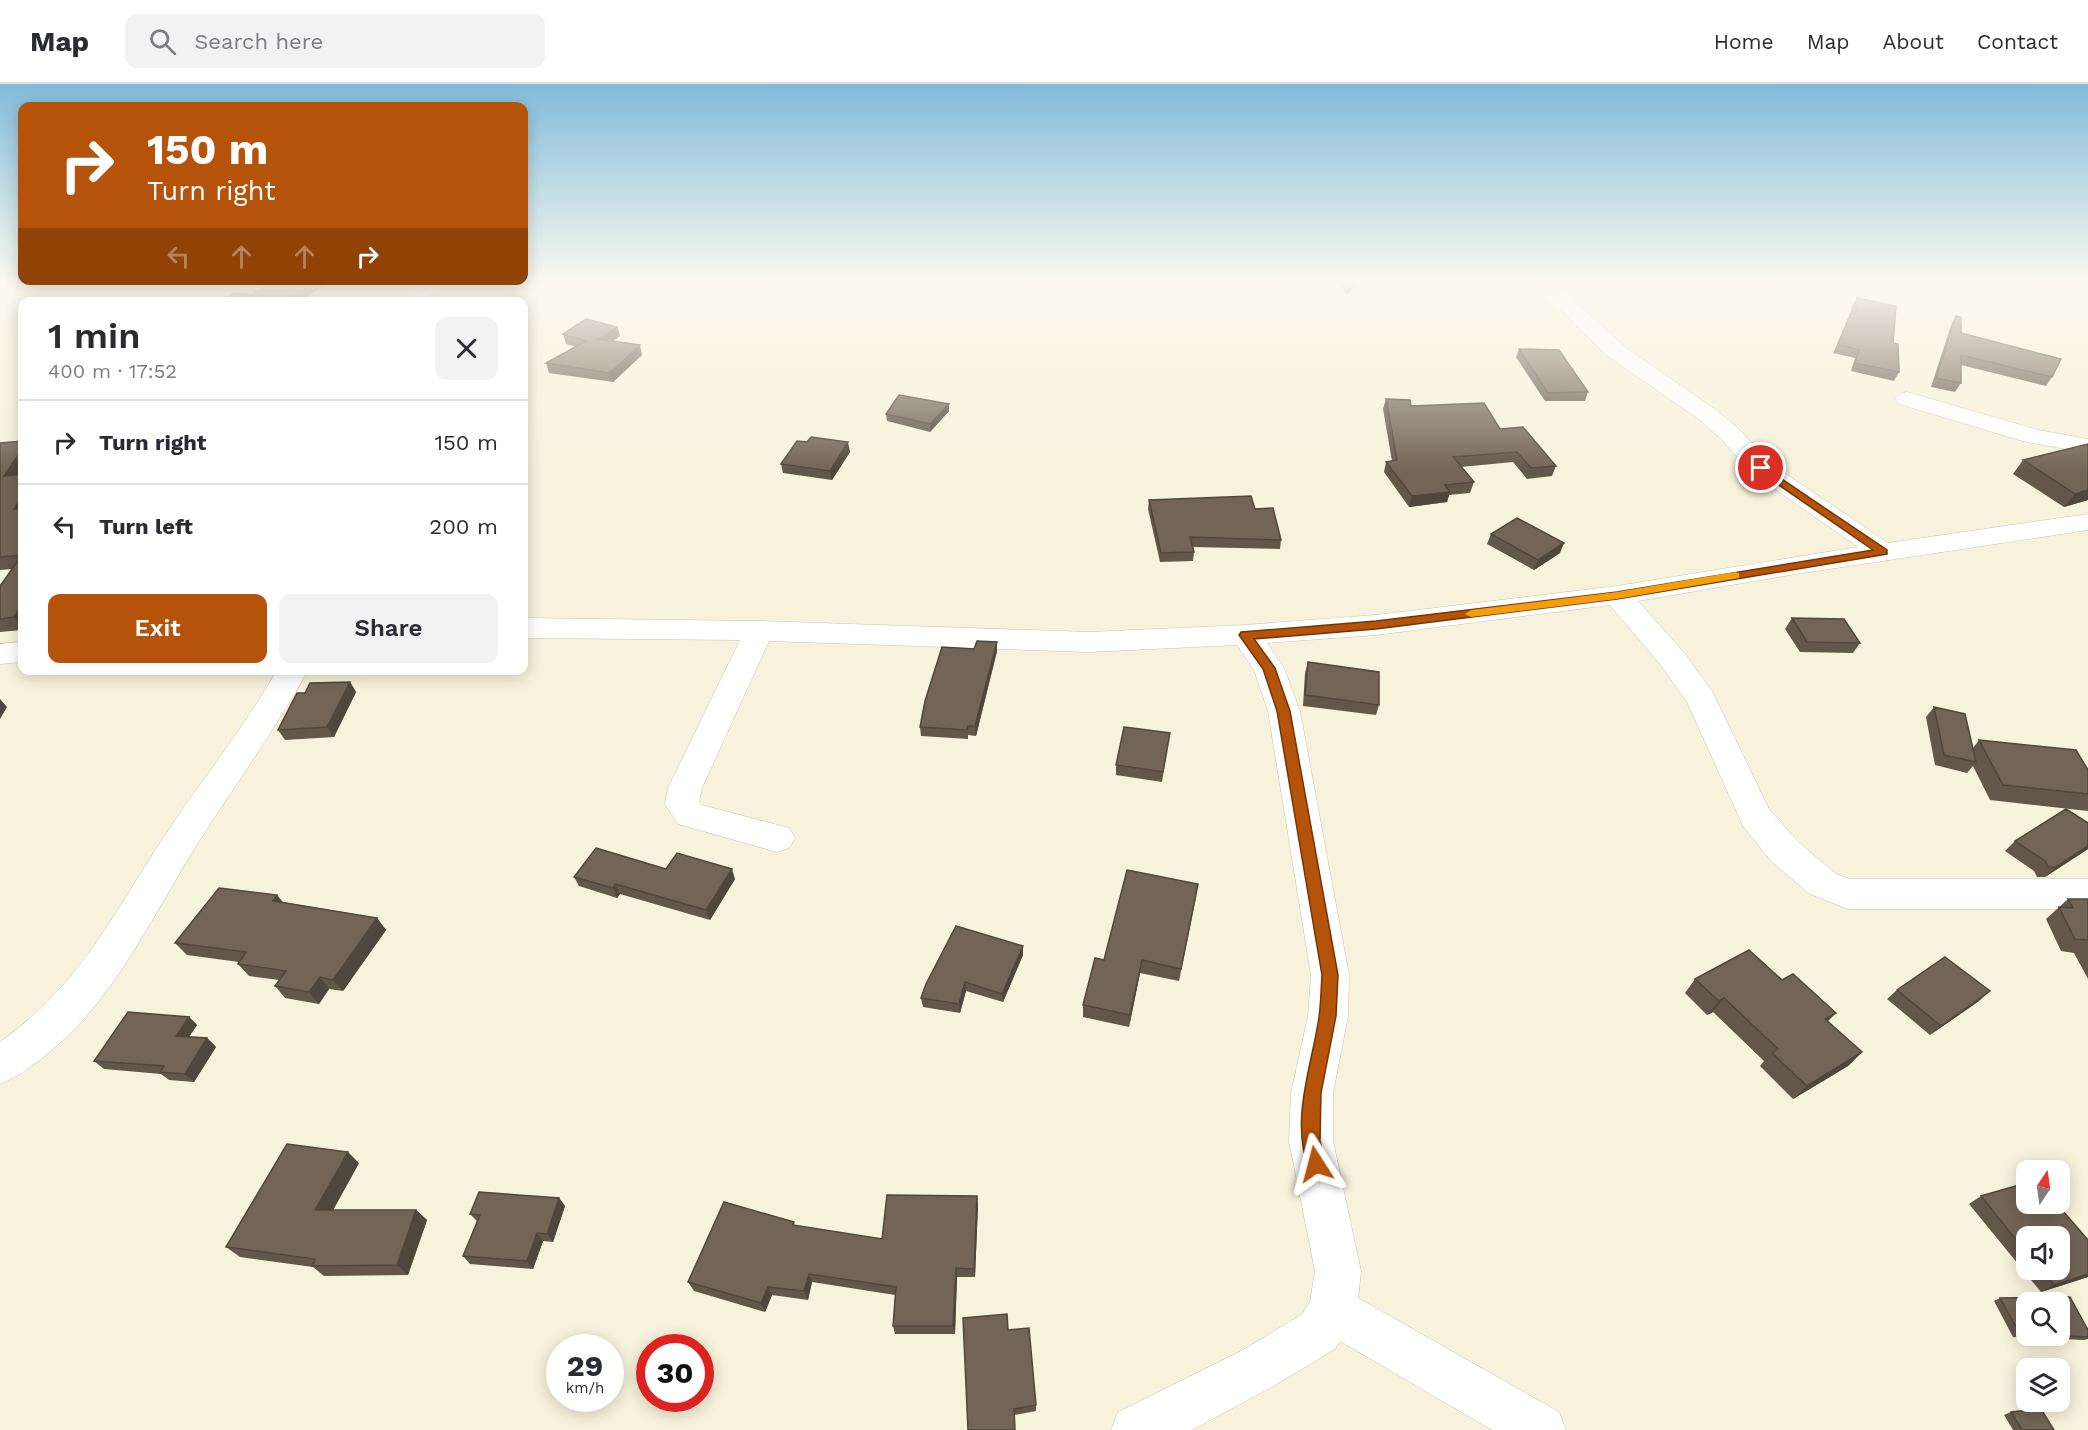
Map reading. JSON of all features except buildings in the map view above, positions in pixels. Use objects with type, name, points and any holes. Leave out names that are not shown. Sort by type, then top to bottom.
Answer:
[{"type":"street","points":[[1610,346],[1708,415],[1730,434],[1761,468],[1883,552]]},
{"type":"street","points":[[1907,399],[2035,437],[2088,446]]},
{"type":"street","points":[[528,628],[759,631],[1089,642],[1245,635],[1376,625],[1617,595],[2088,522]]},
{"type":"street","points":[[1617,595],[1674,661],[1701,699],[1755,817],[1785,852],[1823,884],[1848,894],[2088,894]]},
{"type":"street","points":[[759,631],[685,788],[682,804],[690,815],[777,838]]},
{"type":"street","points":[[1136,1430],[1148,1426],[1258,1368],[1318,1332],[1332,1310],[1338,1271],[1311,1141],[1312,1093],[1328,1016],[1330,975],[1284,711],[1269,668],[1245,635]]},
{"type":"street","points":[[0,654],[18,652]]},
{"type":"street","points":[[0,1065],[23,1049],[70,1007],[106,962],[186,833],[273,706],[290,675]]},
{"type":"street","points":[[1332,1310],[1541,1430]]},
{"type":"slow traffic","points":[[1471,614],[1617,595],[1735,575]]},
{"type":"route","points":[[1316,1164],[1311,1141],[1312,1093],[1328,1016],[1330,975],[1284,711],[1269,668],[1245,635],[1376,625],[1617,595],[1883,552],[1794,493],[1761,468]]}]
